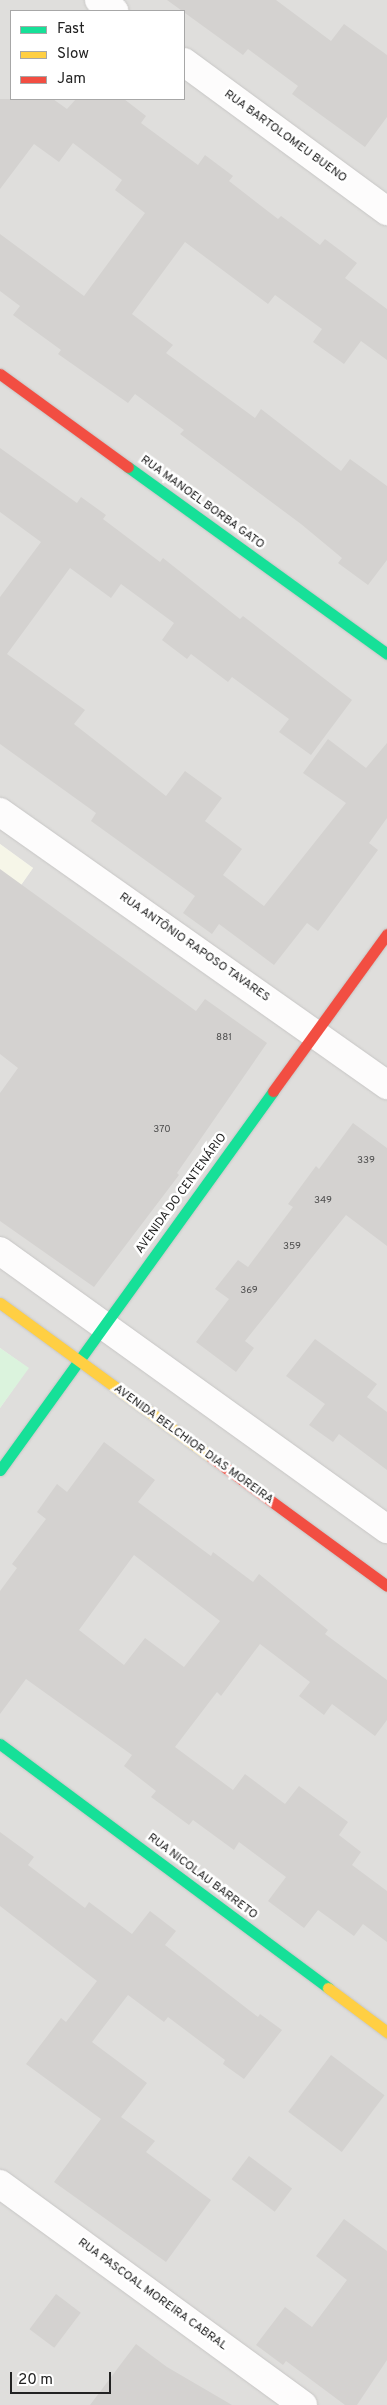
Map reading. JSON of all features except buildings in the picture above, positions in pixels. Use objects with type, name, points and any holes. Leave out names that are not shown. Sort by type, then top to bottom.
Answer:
[{"type":"street","points":[[99,0],[113,10]]},
{"type":"street","name":"RUA BARTOLOMEU BUENO","points":[[185,63],[387,211]]},
{"type":"street","name":"RUA MANOEL BORBA GATO","points":[[0,374],[387,654]]},
{"type":"street","name":"RUA ANTÔNIO RAPOSO TAVARES","points":[[0,812],[387,1085]]},
{"type":"street","name":"AVENIDA DO CENTENÁRIO","points":[[0,1470],[387,934]]},
{"type":"street","points":[[0,1252],[387,1529]]},
{"type":"street","name":"AVENIDA BELCHIOR DIAS MOREIRA","points":[[0,1303],[387,1586]]},
{"type":"street","name":"RUA NICOLAU BARRETO","points":[[0,1744],[387,2032]]},
{"type":"street","name":"RUA PASCOAL MOREIRA CABRAL","points":[[0,2184],[303,2405]]},
{"type":"shaded area","points":[[0,0],[387,0],[387,2405],[0,2405],[0,1408],[28,1368],[0,1348],[0,915],[33,868],[0,844]]},
{"type":"shaded area","points":[[0,844],[33,868],[0,915]]},
{"type":"green space","points":[[0,1348],[29,1368],[0,1408]]},
{"type":"traffic: fast","points":[[128,467],[387,654]]},
{"type":"traffic: fast","points":[[0,1470],[273,1091]]},
{"type":"traffic: fast","points":[[0,1744],[328,1988]]},
{"type":"traffic: slow","points":[[0,1303],[211,1457]]},
{"type":"traffic: slow","points":[[328,1988],[387,2032]]},
{"type":"traffic: jam","points":[[0,374],[128,467]]},
{"type":"traffic: jam","points":[[273,1091],[387,934]]},
{"type":"traffic: jam","points":[[211,1457],[387,1586]]}]
